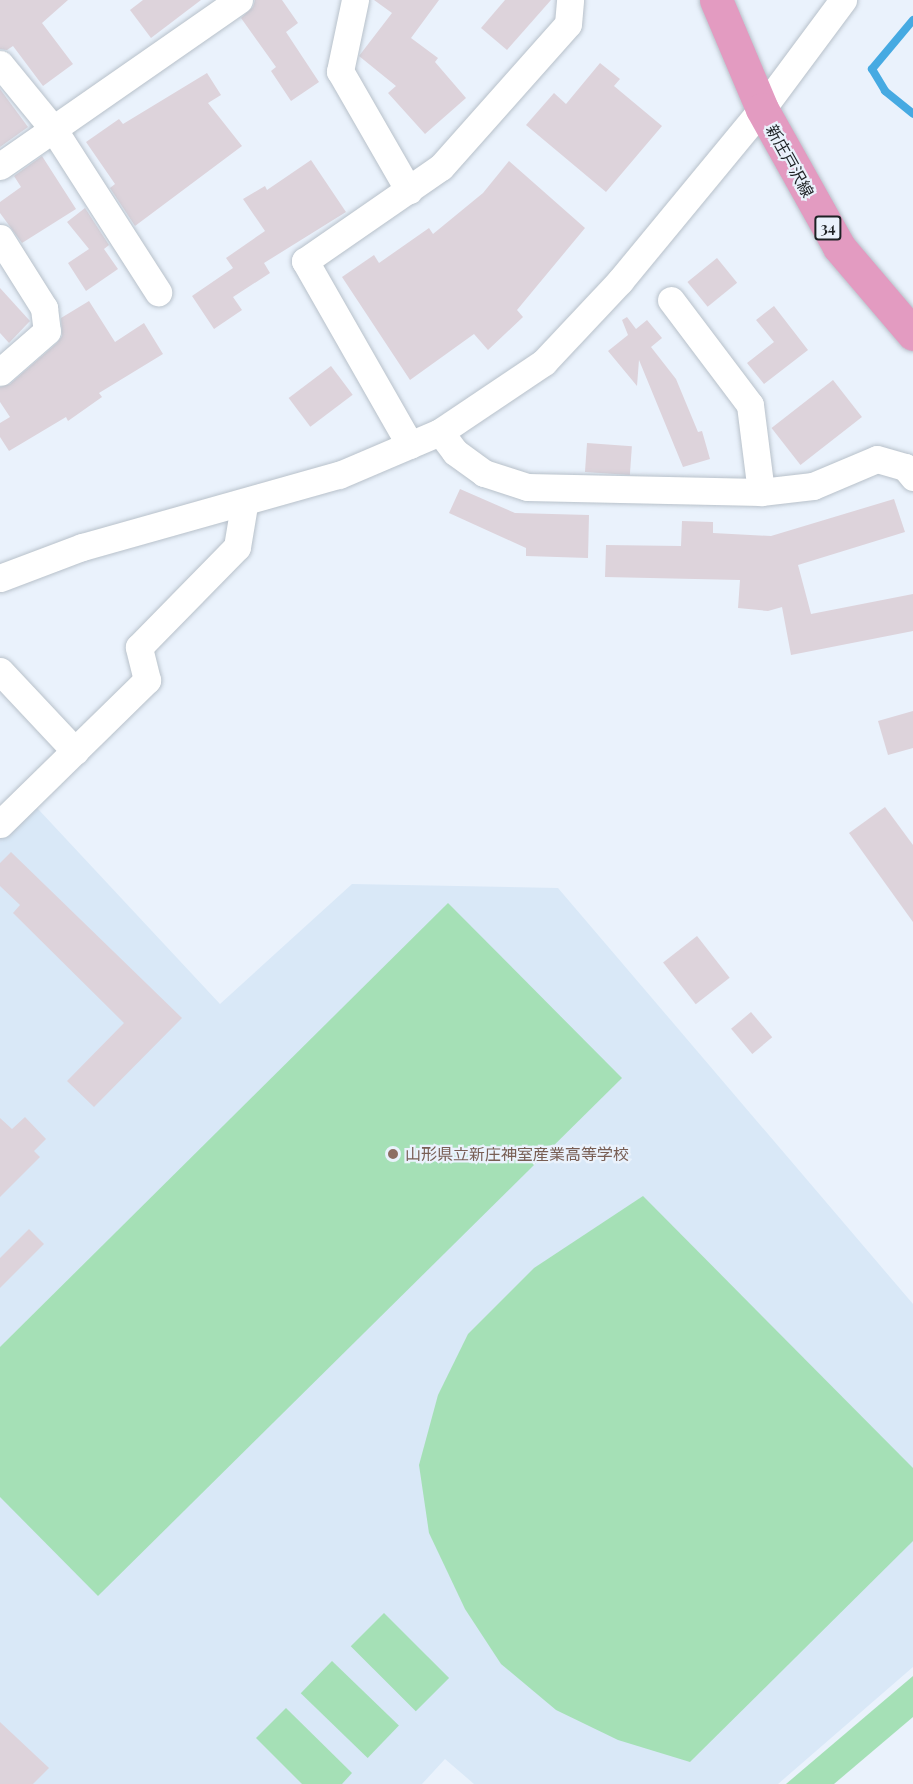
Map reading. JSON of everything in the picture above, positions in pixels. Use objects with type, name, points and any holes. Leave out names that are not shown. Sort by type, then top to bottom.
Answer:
[{"type":"main road","name":"新庄戸沢線","points":[[716,0],[762,109],[839,248],[913,334]]},
{"type":"street","points":[[0,166],[240,0]]},
{"type":"street","points":[[355,0],[340,71],[409,191]]},
{"type":"street","points":[[410,445],[305,261],[441,167],[568,24],[570,0]]},
{"type":"street","points":[[0,578],[82,547],[244,505],[339,475],[440,432],[544,362],[620,281],[762,109],[843,0]]},
{"type":"street","points":[[0,64],[54,130],[158,292]]},
{"type":"street","points":[[0,238],[44,308],[47,331],[0,372]]},
{"type":"street","points":[[671,300],[750,405],[761,492]]},
{"type":"street","points":[[440,432],[455,452],[484,472],[527,487],[761,492],[813,486],[877,459],[905,467],[913,477]]},
{"type":"street","points":[[889,462],[913,447]]},
{"type":"street","points":[[0,824],[147,680],[139,647],[237,547],[244,505]]},
{"type":"street","points":[[0,671],[75,751]]},
{"type":"shaded area","name":"山形県立新庄神室産業高等学校","points":[[25,795],[220,1004],[352,884],[558,888],[913,1304],[913,1667],[778,1784],[474,1784],[445,1759],[422,1784],[0,1784],[0,819]]},
{"type":"green space","points":[[448,903],[622,1078],[98,1596],[0,1497],[0,1347]]},
{"type":"green space","points":[[643,1196],[913,1468],[913,1541],[690,1762],[618,1740],[556,1710],[501,1664],[465,1609],[429,1533],[419,1465],[438,1395],[468,1334],[534,1268]]},
{"type":"green space","points":[[384,1613],[449,1678],[416,1711],[351,1646]]},
{"type":"green space","points":[[332,1661],[399,1726],[368,1758],[301,1693]]},
{"type":"green space","points":[[913,1676],[913,1717],[834,1784],[786,1784]]},
{"type":"green space","points":[[286,1708],[352,1773],[342,1784],[302,1784],[256,1738]]},
{"type":"building","points":[[0,0],[68,0],[42,23],[73,64],[43,86],[13,46],[7,50],[0,49]]},
{"type":"building","points":[[143,0],[201,0],[151,38],[130,10]]},
{"type":"building","points":[[255,0],[282,0],[298,23],[286,32],[319,82],[291,101],[271,71],[276,67],[241,18],[253,7]]},
{"type":"building","points":[[374,0],[439,0],[411,38],[438,58],[435,62],[466,98],[425,134],[388,93],[396,86],[359,56],[392,13]]},
{"type":"building","points":[[505,0],[551,0],[507,50],[481,28]]},
{"type":"building","points":[[600,63],[620,79],[614,86],[662,126],[606,192],[526,125],[554,93],[566,104]]},
{"type":"building","points":[[207,73],[221,95],[208,103],[242,146],[135,226],[110,188],[115,184],[86,142],[119,119],[123,124]]},
{"type":"building","points":[[0,89],[28,127],[0,147]]},
{"type":"building","points":[[42,156],[76,209],[22,243],[0,213],[0,202],[21,187],[14,176]]},
{"type":"building","points":[[311,160],[346,212],[264,263],[270,273],[233,297],[242,310],[214,329],[192,296],[233,268],[226,258],[265,231],[243,199],[265,186],[267,190]]},
{"type":"building","points":[[509,161],[585,228],[517,310],[523,317],[488,350],[474,334],[410,380],[342,277],[374,255],[379,263],[429,228],[433,234],[483,193]]},
{"type":"building","points":[[85,208],[109,245],[104,249],[118,269],[86,291],[68,263],[89,249],[67,222]]},
{"type":"building","points":[[717,258],[737,283],[708,307],[687,282]]},
{"type":"building","points":[[0,288],[30,321],[9,343],[0,333]]},
{"type":"building","points":[[89,301],[115,342],[144,323],[163,354],[99,393],[102,397],[68,421],[66,417],[9,451],[0,437],[0,423],[10,417],[0,402],[0,387],[10,384],[57,343],[62,336],[61,318]]},
{"type":"building","points":[[774,306],[808,350],[764,384],[747,363],[774,342],[756,320]]},
{"type":"building","points":[[627,317],[636,329],[647,320],[662,338],[651,347],[676,379],[698,432],[702,431],[710,459],[683,467],[639,360],[637,386],[608,351],[628,335],[622,320]]},
{"type":"building","points":[[331,366],[353,395],[310,427],[289,398]]},
{"type":"building","points":[[833,380],[862,417],[800,465],[772,428]]},
{"type":"building","points":[[587,443],[632,446],[630,475],[585,472]]},
{"type":"building","points":[[460,489],[515,513],[589,515],[588,558],[526,556],[526,548],[449,513]]},
{"type":"building","points":[[894,499],[905,532],[798,565],[811,614],[913,594],[913,631],[791,655],[782,607],[768,611],[738,608],[740,580],[605,577],[606,545],[681,546],[682,521],[713,522],[713,533],[771,536]]},
{"type":"building","points":[[913,711],[913,748],[888,755],[878,721]]},
{"type":"building","points":[[885,807],[913,845],[913,922],[849,833]]},
{"type":"building","points":[[11,852],[182,1018],[94,1107],[67,1081],[124,1023],[13,913],[20,905],[0,886],[0,863]]},
{"type":"building","points":[[697,936],[730,978],[696,1004],[663,962]]},
{"type":"building","points":[[751,1012],[772,1037],[752,1054],[731,1029]]},
{"type":"building","points":[[25,1117],[46,1139],[34,1151],[40,1157],[0,1197],[0,1118],[12,1129]]},
{"type":"building","points":[[29,1229],[44,1244],[0,1288],[0,1258]]},
{"type":"building","points":[[0,1722],[49,1768],[33,1784],[0,1784]]},
{"type":"waterway","points":[[913,20],[872,69],[885,91],[913,114]]},
{"type":"place","name":"山形県立新庄神室産業高等学校","points":[[393,1154]]}]
